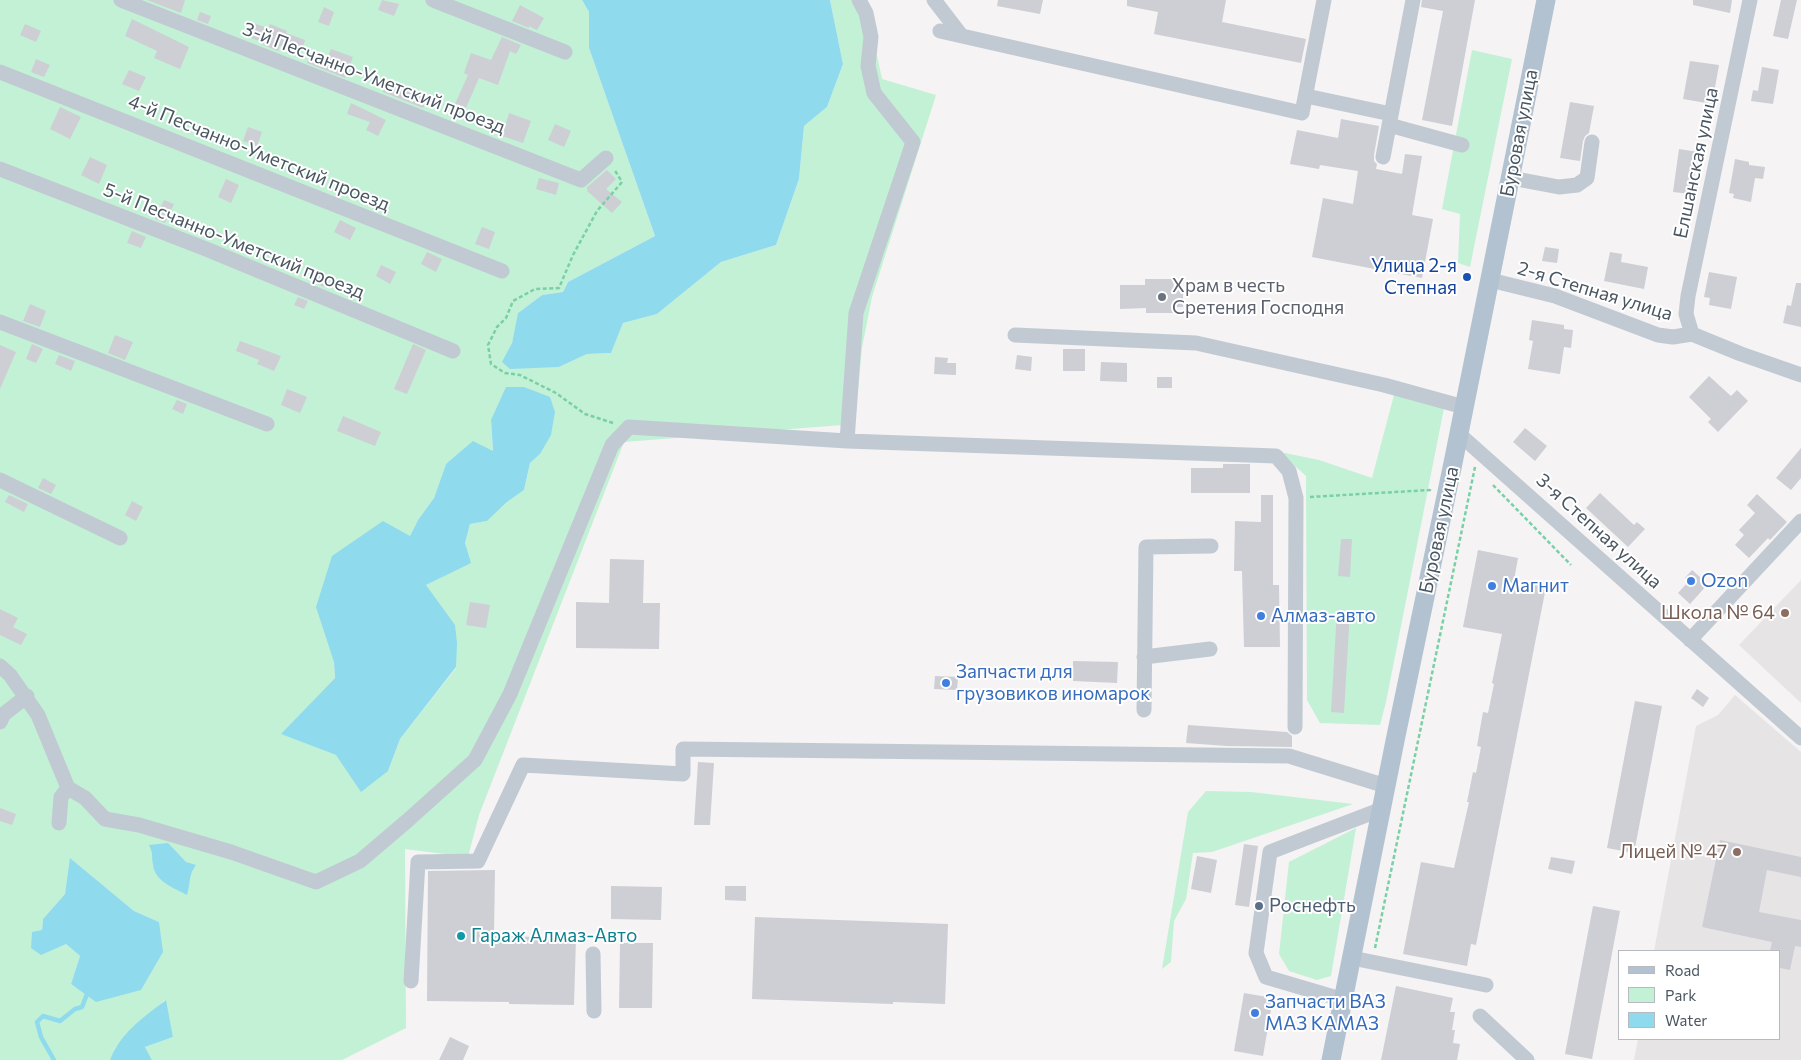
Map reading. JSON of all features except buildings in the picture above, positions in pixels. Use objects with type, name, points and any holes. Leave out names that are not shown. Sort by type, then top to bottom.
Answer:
[{"type":"main road","name":"Буровая улица","points":[[1331,1060],[1386,786],[1454,464],[1546,0]]},
{"type":"street","name":"3-й Песчанно-Уметский проезд","points":[[121,0],[581,180],[606,158]]},
{"type":"street","points":[[433,0],[565,52]]},
{"type":"street","points":[[847,441],[856,313],[913,142],[874,93],[868,66],[871,37],[866,13],[859,0]]},
{"type":"street","points":[[934,0],[961,35]]},
{"type":"street","points":[[940,31],[1302,113],[1324,0]]},
{"type":"street","points":[[1383,157],[1413,0]]},
{"type":"street","name":"Елшанская улица","points":[[1692,334],[1686,314],[1688,296],[1750,0]]},
{"type":"street","name":"4-й Песчанно-Уметский проезд","points":[[0,72],[502,271]]},
{"type":"street","points":[[1306,96],[1390,119],[1462,145]]},
{"type":"street","points":[[1510,178],[1559,186],[1576,185],[1587,178],[1592,142]]},
{"type":"street","name":"5-й Песчанно-Уметский проезд","points":[[0,170],[206,249],[453,351]]},
{"type":"street","name":"2-я Степная улица","points":[[1490,280],[1555,296],[1658,335],[1673,337],[1692,334],[1801,375]]},
{"type":"street","points":[[0,322],[267,424]]},
{"type":"street","points":[[1015,335],[1196,343],[1384,385],[1464,408]]},
{"type":"street","points":[[0,666],[27,696],[38,715],[68,788],[84,798],[105,819],[139,825],[231,852],[316,882],[360,861],[408,822],[475,760],[510,694],[612,445],[629,427],[847,441],[1276,456],[1289,471],[1296,498],[1295,726]]},
{"type":"street","name":"3-я Степная улица","points":[[1459,434],[1801,738]]},
{"type":"street","points":[[0,480],[120,538]]},
{"type":"street","points":[[1690,640],[1801,520]]},
{"type":"street","points":[[1144,710],[1146,547],[1211,546]]},
{"type":"street","points":[[1144,657],[1210,649]]},
{"type":"street","points":[[0,722],[4,714],[27,696]]},
{"type":"street","points":[[411,981],[418,862],[478,861],[524,765],[683,774],[684,749],[1289,756],[1386,786]]},
{"type":"street","points":[[58,823],[62,798],[68,788]]},
{"type":"street","points":[[1344,1000],[1266,977],[1256,953],[1270,852],[1382,809]]},
{"type":"street","points":[[593,954],[594,1010]]},
{"type":"street","points":[[1352,958],[1486,985]]},
{"type":"street","points":[[1480,1016],[1527,1060]]},
{"type":"path","points":[[606,158],[622,182],[597,211],[573,255],[559,288],[535,289],[513,301],[506,318],[497,327],[488,345],[489,360],[490,364],[504,373],[520,375],[556,393],[585,414],[629,427]]},
{"type":"path","points":[[1372,962],[1475,468],[1454,464]]},
{"type":"path","points":[[1296,498],[1430,490],[1432,480]]},
{"type":"path","points":[[1489,481],[1571,565]]},
{"type":"shaded area","name":"Школа № 64","points":[[1801,580],[1801,703],[1739,645]]},
{"type":"shaded area","name":"Лицей № 47","points":[[1735,695],[1801,752],[1801,1060],[1634,1060],[1638,1040],[1781,1040],[1781,950],[1654,950],[1696,726],[1718,715]]},
{"type":"green space","points":[[0,0],[582,0],[589,12],[589,48],[655,236],[568,282],[563,292],[542,295],[519,312],[512,343],[503,362],[559,367],[587,354],[611,353],[623,323],[657,314],[721,262],[776,245],[799,179],[804,126],[827,107],[843,64],[830,0],[865,0],[882,79],[936,95],[872,297],[862,348],[855,424],[624,442],[479,815],[468,857],[405,849],[406,1028],[342,1060],[152,1060],[145,1047],[173,1037],[165,1000],[115,1048],[110,1060],[0,1060]],"holes":[[[491,420],[540,454],[530,463],[524,490],[507,502],[487,521],[470,524],[465,543],[442,577],[426,585],[437,602],[456,668],[400,739],[388,771],[336,755],[282,734],[335,678],[334,662],[418,520],[434,498],[446,464],[493,452]],[[71,859],[134,911],[159,922],[96,1001],[71,984],[80,956],[66,944],[42,930],[43,919],[65,894]]]},
{"type":"green space","points":[[1472,50],[1512,59],[1470,267],[1458,263],[1460,214],[1442,209]]},
{"type":"green space","points":[[1394,395],[1444,408],[1386,702],[1380,725],[1320,723],[1307,700],[1306,476],[1280,452],[1319,460],[1372,478]]},
{"type":"green space","points":[[1206,791],[1251,792],[1353,804],[1212,852],[1193,853],[1186,899],[1174,921],[1171,962],[1162,969],[1188,812]]},
{"type":"green space","points":[[1356,828],[1331,976],[1317,980],[1289,971],[1279,954],[1289,862]]},
{"type":"water","points":[[582,0],[830,0],[843,64],[827,107],[804,126],[799,179],[776,245],[721,262],[657,314],[623,323],[611,353],[587,354],[559,367],[510,369],[502,362],[512,343],[518,313],[542,295],[563,292],[568,282],[655,236],[589,48],[589,12]]},
{"type":"water","points":[[506,387],[524,387],[550,397],[555,412],[551,435],[540,454],[530,463],[524,490],[507,502],[487,521],[470,524],[465,543],[471,563],[426,585],[455,625],[457,643],[456,667],[400,739],[388,771],[361,792],[336,755],[281,734],[335,678],[334,662],[316,607],[332,556],[383,521],[410,536],[418,520],[434,498],[446,464],[473,441],[493,451],[491,420]]},
{"type":"water","points":[[168,843],[186,862],[196,865],[193,869],[187,895],[171,887],[154,870],[149,845]]},
{"type":"water","points":[[70,858],[134,911],[159,922],[163,952],[141,990],[96,1002],[71,984],[80,956],[66,944],[41,955],[31,948],[32,932],[42,930],[43,919],[65,894]]},
{"type":"water","points":[[166,1000],[173,1037],[145,1047],[152,1060],[110,1060],[114,1050],[126,1034],[141,1019]]},
{"type":"waterway","points":[[54,1060],[41,1037],[37,1022],[43,1016],[60,1021],[75,1009],[82,1007],[87,994]]},
{"type":"place","name":"Улица 2-я Степная","points":[[1467,277]]},
{"type":"place","name":"Храм в честь Сретения Господня","points":[[1162,297]]},
{"type":"place","name":"Ozon","points":[[1691,581]]},
{"type":"place","name":"Магнит","points":[[1492,586]]},
{"type":"place","name":"Школа № 64","points":[[1785,613]]},
{"type":"place","name":"Алмаз-авто","points":[[1261,616]]},
{"type":"place","name":"Запчасти для грузовиков иномарок","points":[[946,683]]},
{"type":"place","name":"Лицей № 47","points":[[1737,852]]},
{"type":"place","name":"Роснефть","points":[[1259,906]]},
{"type":"place","name":"Гараж Алмаз-Авто","points":[[461,936]]},
{"type":"place","name":"Запчасти ВАЗ МАЗ КАМАЗ","points":[[1255,1013]]}]
